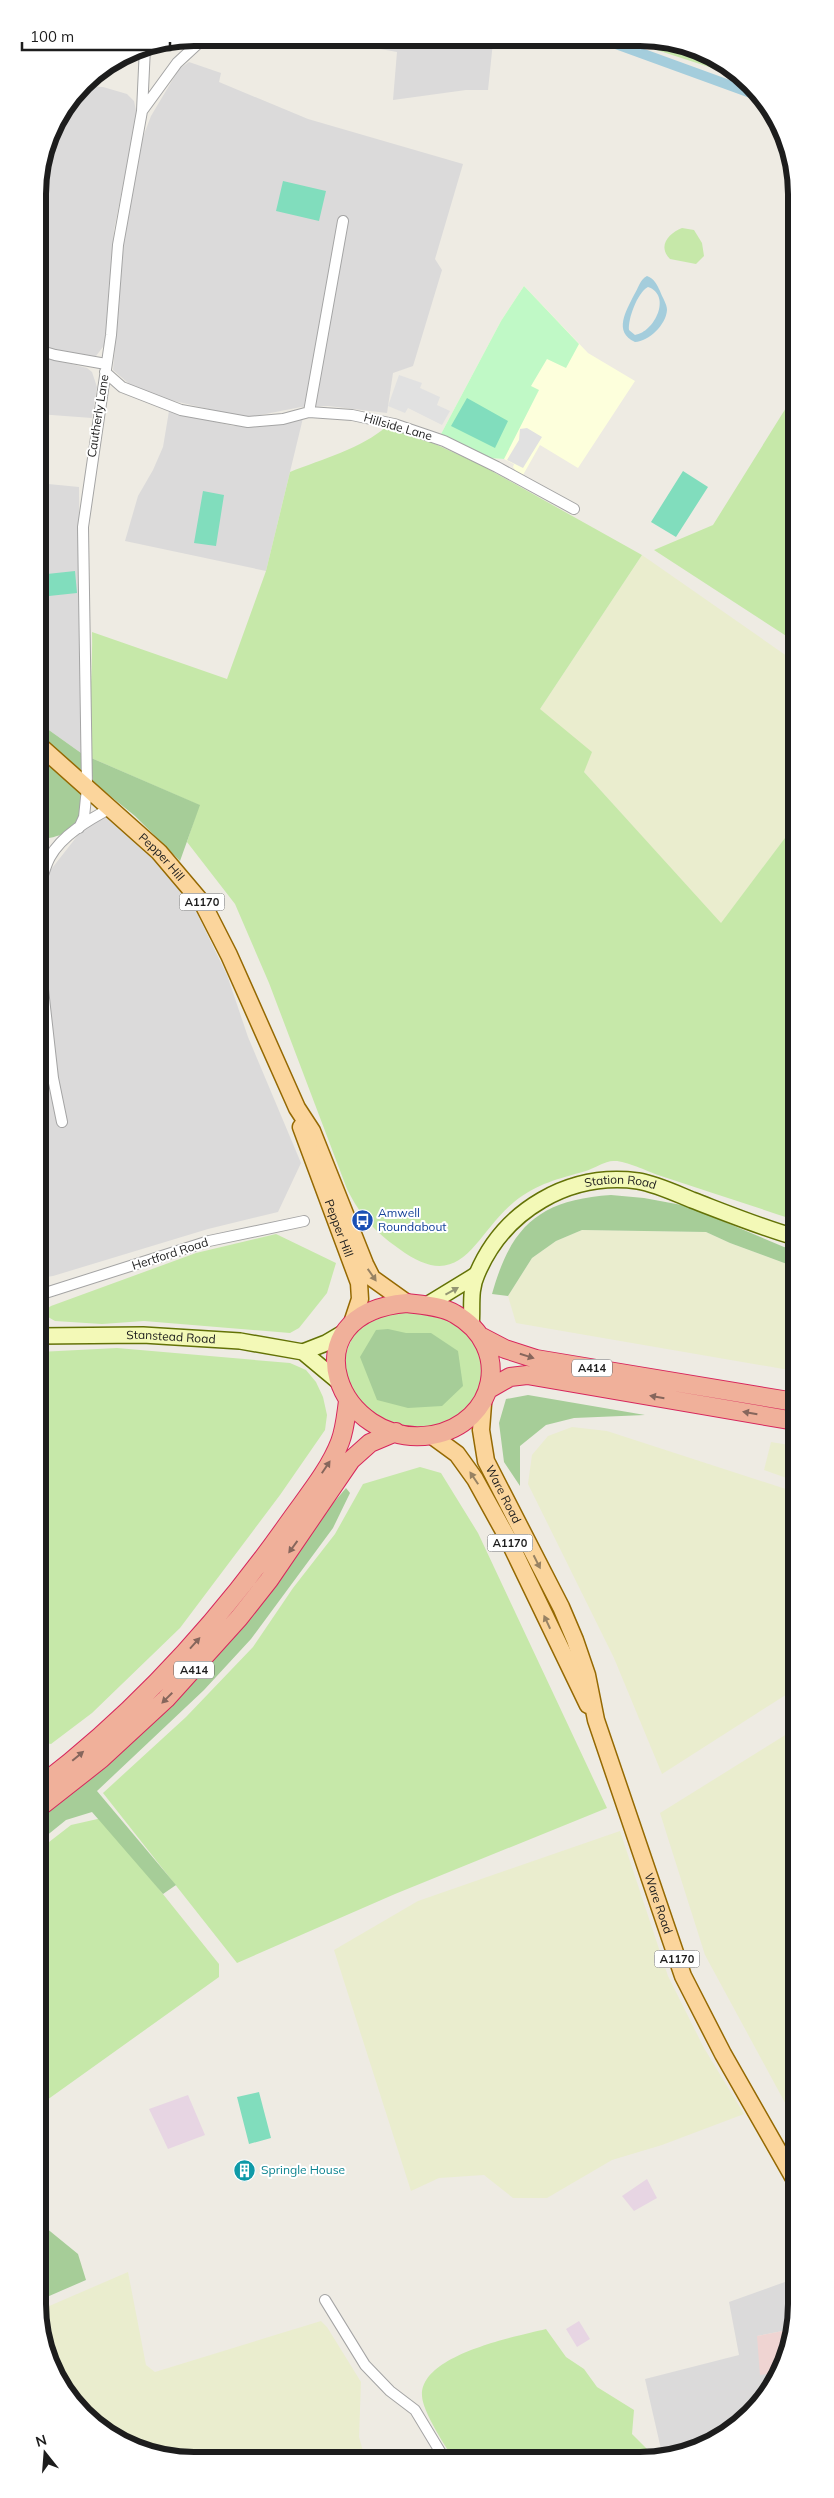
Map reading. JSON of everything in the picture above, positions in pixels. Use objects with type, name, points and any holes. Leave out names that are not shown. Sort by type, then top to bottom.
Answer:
[{"type":"highway","points":[[407,1303],[427,1305],[454,1313],[477,1331],[490,1356],[492,1373],[486,1396],[463,1421],[450,1429],[431,1435],[396,1432],[375,1424],[360,1414],[348,1401],[339,1382],[338,1349],[348,1327],[386,1305],[407,1303]]},
{"type":"highway","name":"A414","points":[[477,1331],[505,1349],[536,1359],[787,1401]]},
{"type":"highway","name":"A414","points":[[486,1396],[510,1378],[527,1374],[787,1420]]},
{"type":"highway","name":"A414","points":[[46,1781],[136,1705],[209,1628],[253,1572],[334,1455],[344,1432],[348,1401]]},
{"type":"highway","name":"A414","points":[[46,1802],[101,1759],[166,1699],[239,1618],[269,1580],[351,1460],[370,1443],[396,1432]]},
{"type":"main road","name":"Pepper Hill","points":[[47,753],[111,808],[164,858],[203,904],[229,955],[297,1108],[312,1131],[372,1278],[407,1303]]},
{"type":"main road","name":"Pepper Hill","points":[[297,1108],[303,1137],[359,1283],[360,1299],[348,1327]]},
{"type":"main road","name":"Station Road","points":[[477,1331],[471,1299],[476,1275],[496,1240],[512,1221],[537,1201],[566,1188],[603,1179],[640,1181],[788,1234]]},
{"type":"main road","name":"Station Road","points":[[427,1305],[476,1275]]},
{"type":"main road","name":"Stanstead Road","points":[[46,1336],[143,1335],[194,1338],[240,1341],[303,1352],[326,1344],[348,1327]]},
{"type":"main road","name":"Stanstead Road","points":[[303,1352],[339,1382]]},
{"type":"main road","name":"Ware Road","points":[[486,1396],[481,1430],[486,1461],[561,1607],[587,1675],[596,1720]]},
{"type":"main road","name":"Ware Road","points":[[431,1435],[457,1454],[475,1479],[507,1537],[596,1720],[683,1976],[723,2054],[787,2166]]},
{"type":"street","points":[[142,111],[177,63],[194,47]]},
{"type":"street","name":"Cautherly Lane","points":[[79,828],[84,817],[87,788],[82,527],[106,368],[118,246],[142,111],[145,55]]},
{"type":"street","points":[[309,412],[343,221]]},
{"type":"street","points":[[47,353],[106,368]]},
{"type":"street","name":"Hillside Lane","points":[[106,368],[122,387],[182,410],[248,422],[283,419],[309,412],[378,420],[444,441],[497,467],[574,509]]},
{"type":"street","points":[[101,394],[122,387]]},
{"type":"street","points":[[47,868],[52,855],[79,828],[111,808]]},
{"type":"street","points":[[47,855],[52,855]]},
{"type":"street","points":[[47,1021],[53,1078],[62,1122]]},
{"type":"street","name":"Hertford Road","points":[[46,1293],[209,1242],[304,1221]]},
{"type":"street","points":[[325,2300],[365,2365],[390,2391],[415,2410],[440,2452]]},
{"type":"shaded area","points":[[493,46],[488,90],[466,90],[393,100],[397,52],[367,47]]},
{"type":"shaded area","points":[[189,62],[221,73],[219,82],[308,119],[463,164],[435,259],[442,270],[413,366],[393,373],[387,413],[328,406],[301,407],[250,417],[234,415],[170,400],[134,388],[113,370],[124,242],[143,137],[151,116],[179,69]]},
{"type":"shaded area","points":[[94,87],[103,87],[127,94],[134,101],[137,115],[114,230],[106,343],[96,356],[60,354],[47,349],[47,185],[49,166],[58,138],[71,112]]},
{"type":"shaded area","points":[[524,286],[588,353],[635,381],[578,468],[540,445],[523,475],[516,471],[513,467],[514,464],[504,459],[488,458],[441,434],[501,321]]},
{"type":"shaded area","points":[[47,358],[87,368],[92,372],[97,387],[92,418],[47,415]]},
{"type":"shaded area","points":[[399,375],[422,383],[420,388],[440,397],[437,405],[450,411],[442,425],[408,408],[405,413],[388,406]]},
{"type":"shaded area","points":[[169,411],[233,426],[256,426],[303,418],[266,571],[125,541],[138,496],[153,470],[163,447]]},
{"type":"shaded area","points":[[527,428],[542,437],[523,468],[507,460],[519,440],[520,429]]},
{"type":"shaded area","points":[[47,484],[79,487],[81,753],[47,729]]},
{"type":"shaded area","points":[[642,555],[788,657],[788,834],[721,924],[584,772],[540,709]]},
{"type":"shaded area","points":[[105,817],[110,818],[149,853],[192,903],[227,975],[248,1037],[301,1163],[278,1212],[208,1229],[46,1277],[47,878],[49,872],[82,830]]},
{"type":"shaded area","points":[[582,1230],[706,1232],[787,1264],[787,1370],[516,1323],[508,1296],[532,1258],[556,1241]]},
{"type":"shaded area","points":[[572,1427],[607,1431],[787,1490],[787,1694],[662,1774],[614,1658],[528,1484],[532,1455],[548,1436]]},
{"type":"shaded area","points":[[771,1442],[787,1445],[787,1478],[764,1470]]},
{"type":"shaded area","points":[[787,1734],[787,2107],[705,1955],[660,1813]]},
{"type":"shaded area","points":[[620,1831],[668,1976],[704,2048],[744,2114],[662,2145],[612,2160],[547,2198],[513,2198],[484,2175],[439,2178],[411,2191],[334,1950],[418,1901]]},
{"type":"shaded area","points":[[188,2095],[205,2135],[168,2149],[149,2109]]},
{"type":"shaded area","points":[[647,2179],[657,2198],[634,2211],[622,2196]]},
{"type":"shaded area","points":[[128,2272],[146,2365],[155,2372],[321,2321],[327,2327],[361,2382],[359,2437],[363,2452],[195,2452],[156,2447],[120,2432],[90,2408],[66,2378],[51,2342],[46,2307]]},
{"type":"shaded area","points":[[787,2281],[785,2331],[757,2336],[772,2369],[763,2386],[751,2401],[730,2421],[714,2432],[696,2440],[678,2447],[661,2450],[645,2379],[739,2355],[729,2302]]},
{"type":"shaded area","points":[[579,2321],[590,2339],[577,2347],[566,2329]]},
{"type":"shaded area","points":[[785,2331],[783,2342],[769,2374],[760,2375],[757,2336]]},
{"type":"green space","points":[[647,47],[668,49],[687,54],[722,71]]},
{"type":"green space","points":[[283,181],[326,191],[319,221],[276,211]]},
{"type":"green space","points":[[682,228],[694,230],[702,243],[704,256],[696,264],[670,259],[666,254],[666,241],[673,233]]},
{"type":"green space","points":[[524,286],[579,344],[566,368],[547,359],[531,386],[539,390],[504,459],[488,458],[441,434],[501,321]]},
{"type":"green space","points":[[467,398],[508,421],[495,448],[451,426]]},
{"type":"green space","points":[[788,405],[788,637],[654,550],[713,525]]},
{"type":"green space","points":[[387,426],[411,433],[481,465],[642,555],[540,709],[592,752],[584,772],[721,923],[788,834],[788,1218],[658,1175],[631,1164],[612,1161],[548,1182],[531,1190],[514,1202],[500,1216],[465,1256],[452,1264],[437,1266],[420,1261],[398,1248],[368,1222],[347,1189],[269,983],[235,904],[187,842],[199,805],[89,757],[92,632],[227,679],[266,571],[290,472],[328,458],[377,434]]},
{"type":"green space","points":[[683,471],[708,487],[676,537],[651,522]]},
{"type":"green space","points":[[203,491],[224,495],[216,546],[194,543]]},
{"type":"green space","points":[[75,571],[77,593],[49,596],[47,574]]},
{"type":"green space","points":[[47,729],[81,753],[81,769],[76,769],[47,743]]},
{"type":"green space","points":[[89,757],[200,805],[180,861],[135,816],[93,782]]},
{"type":"green space","points":[[47,764],[83,795],[82,814],[77,824],[62,834],[47,838]]},
{"type":"green space","points":[[611,1195],[644,1198],[687,1206],[788,1248],[787,1264],[706,1232],[582,1230],[556,1241],[532,1258],[508,1296],[492,1294],[508,1251],[519,1234],[532,1221],[547,1211],[565,1203]]},
{"type":"green space","points":[[276,1234],[336,1263],[327,1293],[299,1328],[290,1333],[144,1321],[102,1324],[55,1321],[48,1317],[48,1308],[51,1306],[196,1253]]},
{"type":"green space","points":[[390,1310],[443,1315],[466,1329],[483,1361],[482,1388],[461,1418],[425,1430],[404,1428],[379,1420],[347,1386],[344,1358],[354,1333],[360,1327]]},
{"type":"green space","points":[[388,1329],[406,1333],[431,1333],[458,1351],[463,1386],[442,1406],[408,1408],[377,1400],[360,1357],[376,1330]]},
{"type":"green space","points":[[117,1348],[290,1363],[306,1370],[316,1382],[323,1397],[327,1415],[325,1430],[280,1495],[180,1628],[92,1713],[51,1744],[46,1743],[46,1352]]},
{"type":"green space","points":[[528,1395],[645,1415],[574,1418],[546,1425],[520,1446],[520,1486],[504,1462],[499,1423],[506,1399]]},
{"type":"green space","points":[[420,1467],[441,1473],[478,1533],[607,1808],[395,1894],[237,1963],[103,1793],[186,1717],[253,1647],[293,1588],[335,1534],[363,1484]]},
{"type":"green space","points":[[346,1488],[350,1493],[333,1528],[251,1639],[204,1690],[97,1791],[176,1885],[163,1894],[92,1812],[66,1820],[46,1836],[46,1812],[132,1741]]},
{"type":"green space","points":[[102,1818],[219,1964],[219,1977],[46,2101],[46,1844],[71,1825]]},
{"type":"green space","points":[[259,2092],[271,2138],[249,2144],[237,2097]]},
{"type":"green space","points":[[46,2228],[78,2254],[86,2280],[46,2297]]},
{"type":"green space","points":[[546,2329],[566,2357],[584,2369],[597,2387],[634,2410],[632,2434],[649,2451],[449,2452],[434,2428],[423,2403],[422,2396],[425,2382],[436,2369],[452,2359],[471,2350]]},
{"type":"water","points":[[647,276],[655,282],[667,310],[664,321],[656,331],[646,339],[635,342],[624,333],[623,321],[631,301]],"holes":[[[648,287],[655,291],[659,297],[658,313],[649,327],[635,335],[629,330],[629,325],[637,300]]]},
{"type":"waterway","points":[[622,46],[745,91]]},
{"type":"place","name":"Amwell Roundabout","points":[[362,1220]]},
{"type":"place","name":"Springle House","points":[[245,2170]]}]
